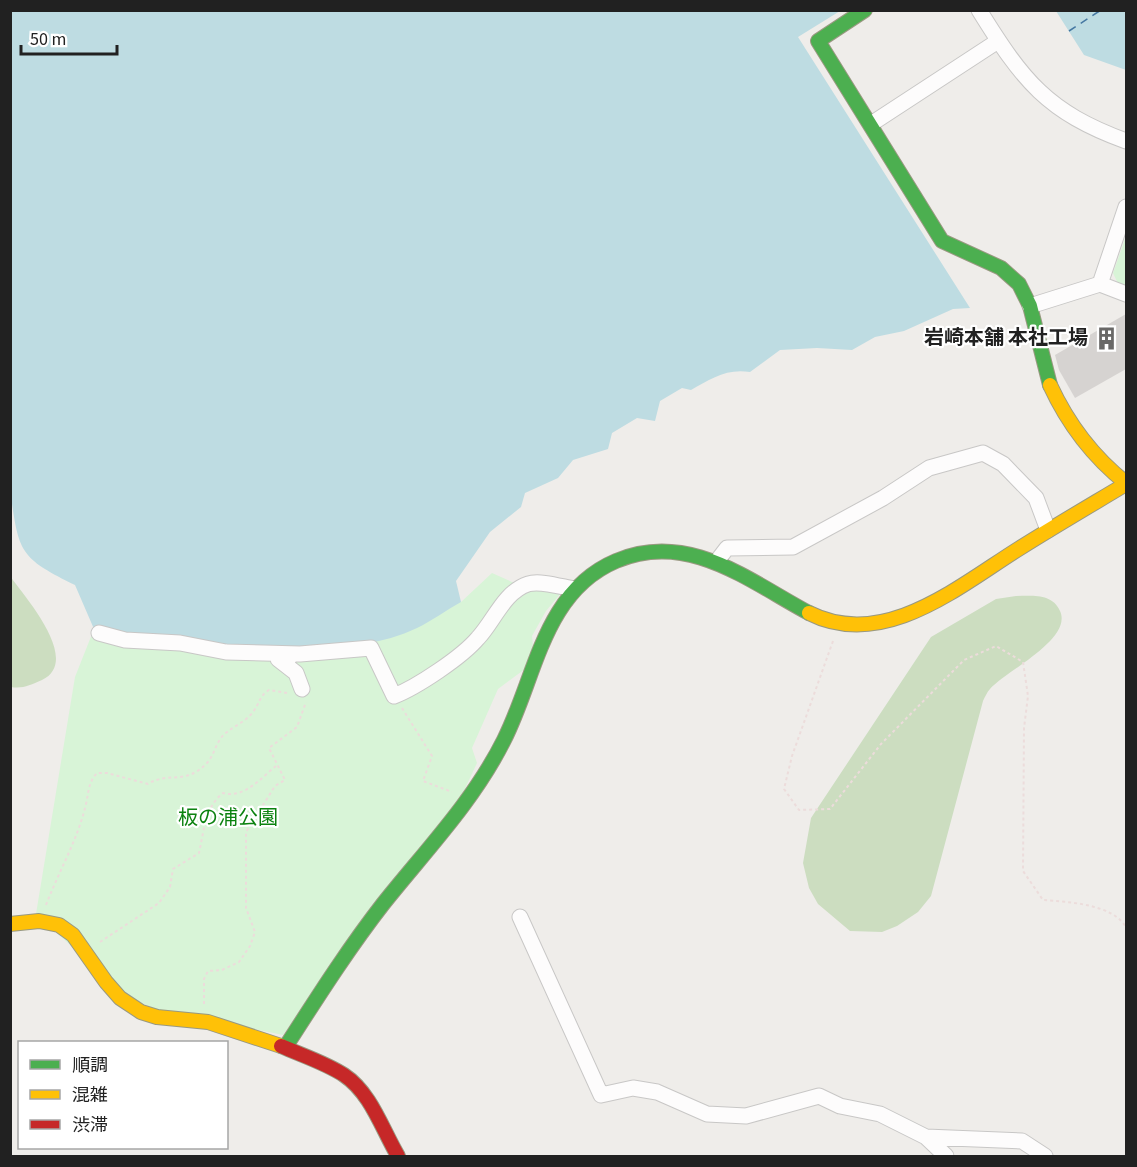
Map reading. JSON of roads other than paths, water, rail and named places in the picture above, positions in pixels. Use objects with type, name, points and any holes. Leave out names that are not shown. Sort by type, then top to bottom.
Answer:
[{"type":"street","points":[[286,1046],[353,944],[469,799],[507,734],[551,621],[574,589],[597,570],[618,560],[666,550],[717,561],[734,568],[805,612],[838,624],[850,626],[867,624],[916,611],[1126,484],[1108,469],[1079,438],[1059,404],[1050,386],[1030,306],[1019,284],[1001,268],[942,241],[818,40],[865,10]]},
{"type":"street","points":[[979,10],[998,41],[1036,90],[1088,127],[1126,141]]},
{"type":"street","points":[[871,124],[998,41]]},
{"type":"street","points":[[1100,284],[1126,207]]},
{"type":"street","points":[[1030,306],[1100,284],[1126,294]]},
{"type":"street","points":[[717,561],[727,548],[793,547],[883,498],[929,468],[983,453],[1003,464],[1036,498],[1048,530]]},
{"type":"street","points":[[99,633],[125,640],[180,643],[226,652],[300,654],[371,648],[394,696],[411,689],[472,645],[495,613],[518,589],[530,583],[574,589]]},
{"type":"street","points":[[300,654],[279,660],[296,673],[302,689]]},
{"type":"street","points":[[520,917],[601,1095],[633,1088],[657,1092],[707,1114],[746,1116],[819,1096],[840,1106],[880,1114],[926,1137],[946,1156]]},
{"type":"street","points":[[10,924],[45,920],[61,924],[79,939],[110,990],[142,1013],[155,1017],[206,1022],[286,1046],[347,1077],[366,1099],[398,1156]]},
{"type":"street","points":[[926,1137],[1022,1141],[1045,1156]]},
{"type":"water","points":[[10,11],[840,11],[798,37],[970,308],[953,309],[904,331],[875,337],[852,350],[817,348],[780,350],[750,372],[726,373],[691,390],[682,388],[660,401],[655,421],[637,418],[612,433],[608,449],[573,460],[558,478],[525,493],[521,507],[490,532],[456,581],[461,602],[417,628],[382,640],[343,647],[302,649],[215,644],[94,629],[75,585],[42,567],[24,550],[19,540],[10,490]]},
{"type":"water","points":[[1056,11],[1126,11],[1126,70],[1084,55]]},
{"type":"place","name":"岩崎本舗 本社工場","points":[[1106,338]]},
{"type":"park label","name":"板の浦公園","points":[[228,818]]}]
